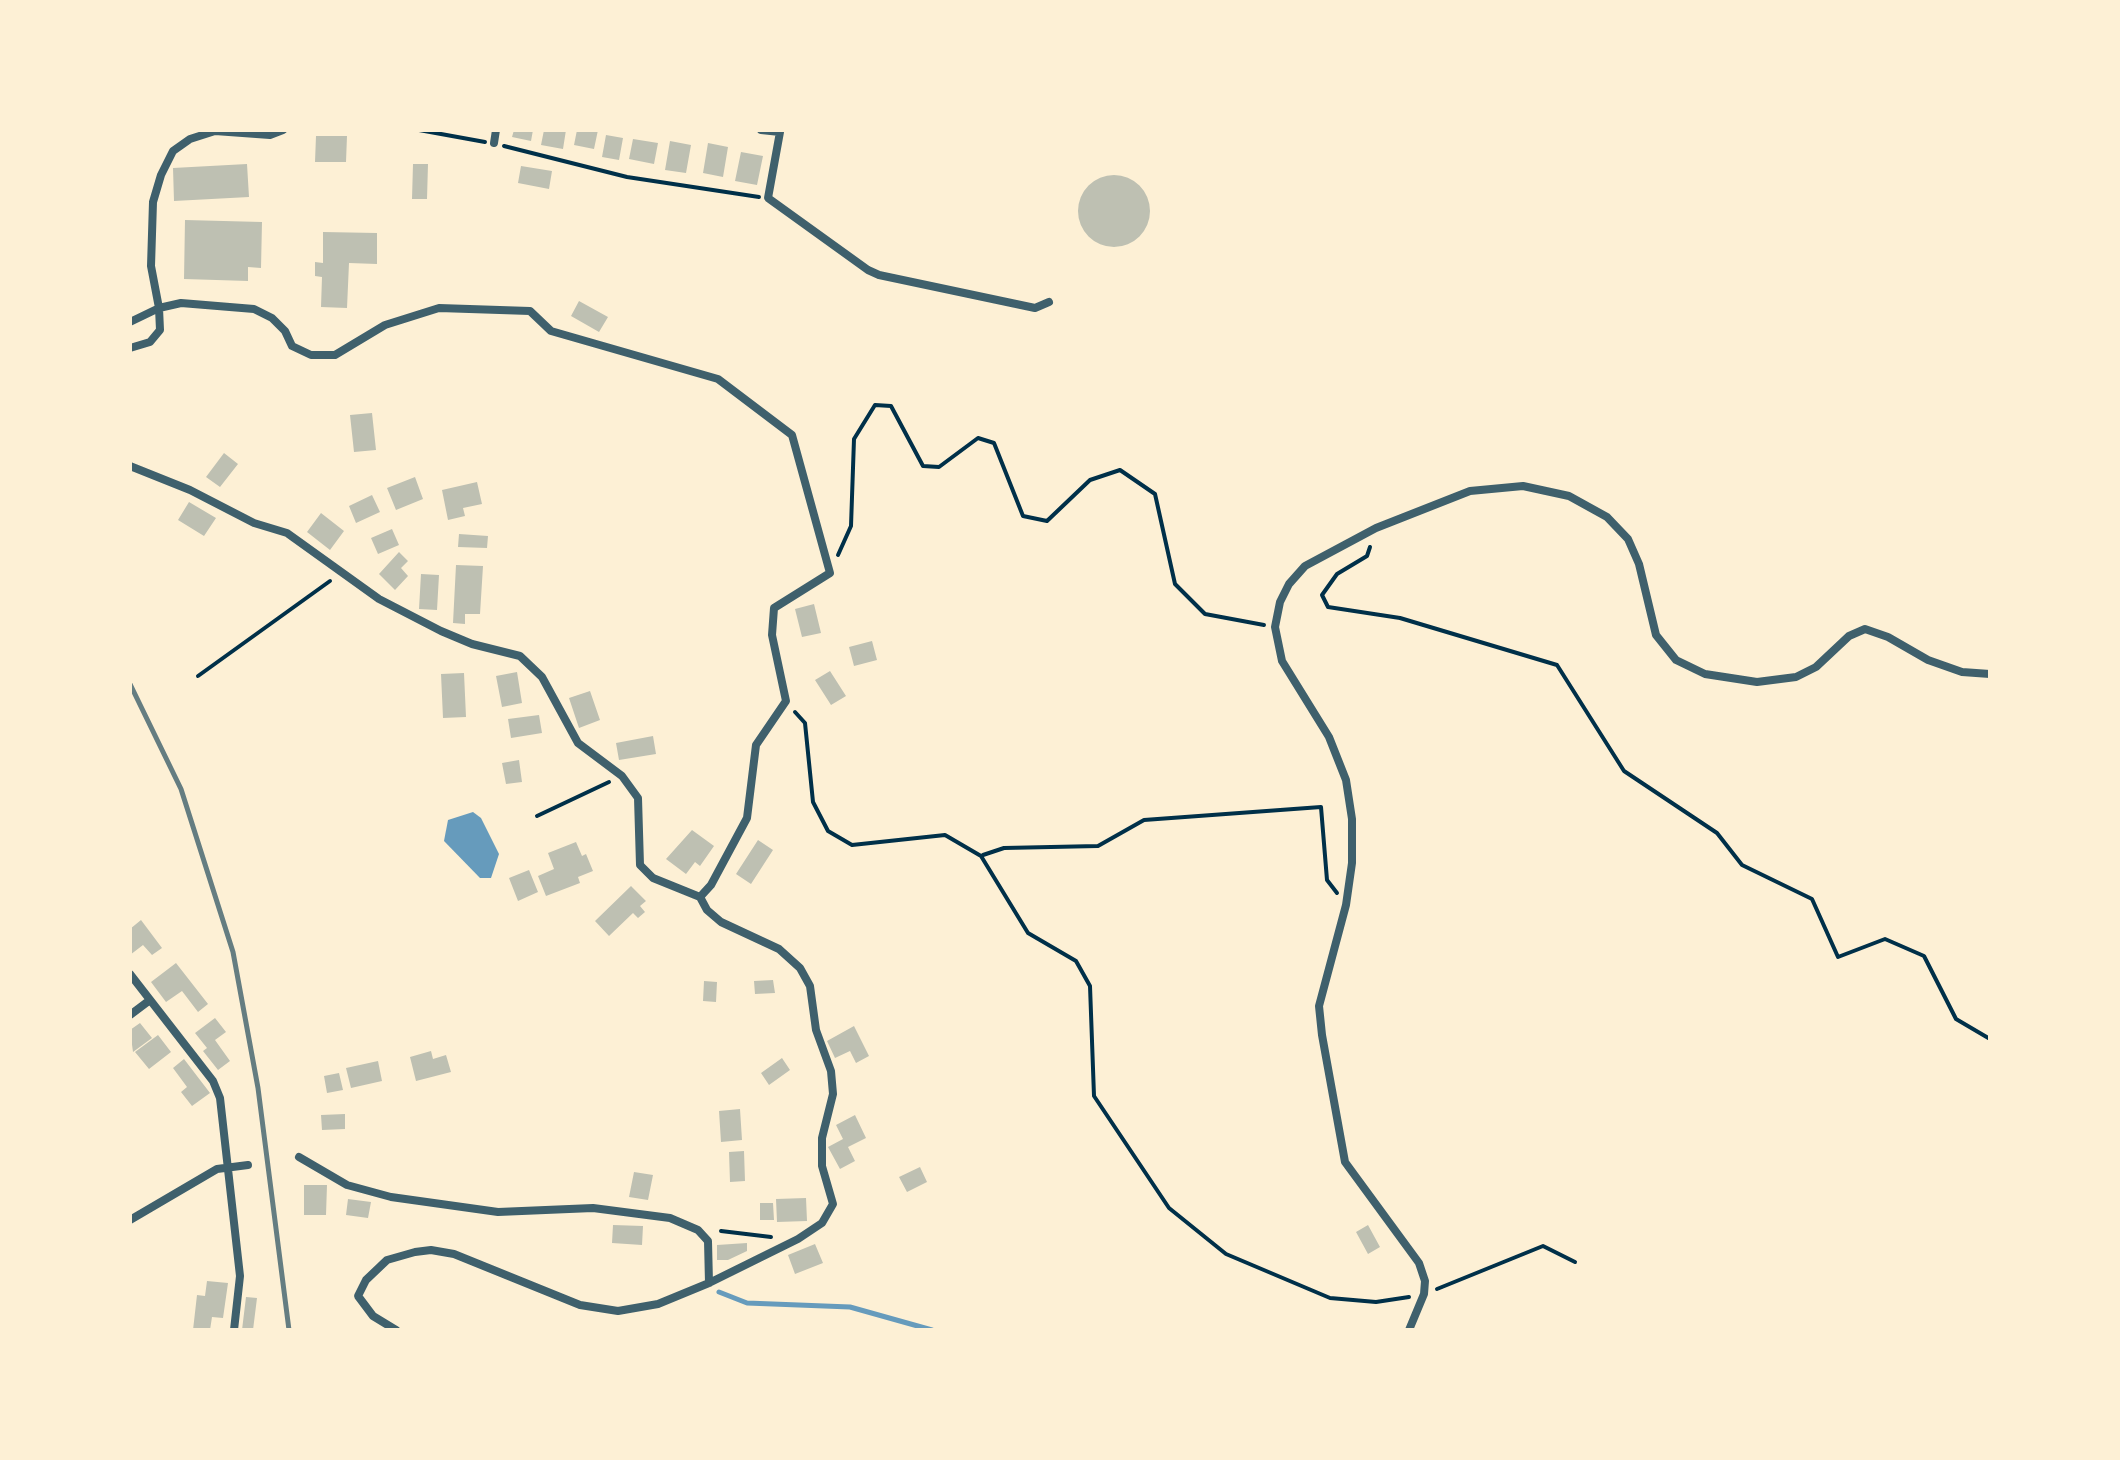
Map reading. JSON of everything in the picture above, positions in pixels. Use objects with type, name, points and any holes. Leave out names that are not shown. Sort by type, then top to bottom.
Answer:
[{"type":"street","points":[[130,348],[150,342],[160,330],[151,266],[154,202],[160,175],[173,151],[190,138],[215,131],[270,136],[283,130]]},
{"type":"street","points":[[494,143],[496,130]]},
{"type":"street","points":[[760,130],[780,132],[768,198],[879,276],[1034,308],[1049,302]]},
{"type":"street","points":[[130,322],[180,303],[254,310],[272,318],[292,346],[310,355],[335,355],[386,325],[439,308],[530,312],[551,332],[718,379],[792,435],[830,573],[774,608],[772,636],[786,701],[756,744],[747,818],[700,898]]},
{"type":"street","points":[[130,466],[190,490],[254,523],[287,533],[379,599],[440,631],[520,656],[542,678],[578,743],[622,776],[638,798],[640,866],[653,878],[700,898],[721,922],[778,950],[800,968],[810,986],[816,1030],[831,1071],[833,1094],[822,1138],[822,1166],[833,1204],[822,1223],[710,1283],[658,1304],[618,1311],[580,1305],[454,1254],[431,1250],[387,1260],[366,1280],[358,1296],[373,1316],[396,1330]]},
{"type":"street","points":[[1409,1330],[1424,1294],[1425,1280],[1419,1263],[1345,1162],[1319,1006],[1346,905],[1352,848],[1346,780],[1328,737],[1282,662],[1274,627],[1280,602],[1304,566],[1376,528],[1470,491],[1523,486],[1568,496],[1607,517],[1628,539],[1639,564],[1656,635],[1676,660],[1705,674],[1756,682],[1796,677],[1816,667],[1849,636],[1866,629],[1928,660],[1962,672],[1990,674]]},
{"type":"street","points":[[130,974],[213,1081],[220,1098],[240,1276],[234,1330]]},
{"type":"street","points":[[130,1015],[150,1000]]},
{"type":"street","points":[[299,1157],[348,1185],[392,1198],[498,1212],[593,1208],[670,1218],[698,1230],[708,1240],[710,1283]]},
{"type":"street","points":[[130,1220],[217,1169],[248,1165]]},
{"type":"path","points":[[419,130],[494,143],[627,177],[768,198]]},
{"type":"path","points":[[830,573],[851,526],[854,439],[875,406],[891,406],[924,466],[939,467],[978,438],[994,443],[1023,516],[1047,521],[1090,480],[1120,470],[1155,494],[1175,584],[1204,614],[1274,627]]},
{"type":"path","points":[[1376,528],[1367,556],[1337,574],[1322,595],[1328,607],[1400,618],[1557,665],[1624,772],[1718,832],[1742,865],[1812,899],[1838,958],[1885,939],[1924,956],[1956,1019],[1990,1039]]},
{"type":"path","points":[[198,676],[342,572]]},
{"type":"path","points":[[786,701],[806,723],[813,802],[828,830],[852,845],[945,835],[981,856],[1028,934],[1076,961],[1090,986],[1094,1096],[1169,1208],[1226,1254],[1330,1298],[1376,1302],[1424,1294],[1543,1246],[1575,1262]]},
{"type":"path","points":[[537,816],[622,776]]},
{"type":"path","points":[[981,856],[1004,848],[1098,846],[1144,820],[1321,807],[1328,880],[1346,905]]},
{"type":"path","points":[[721,1231],[798,1239]]},
{"type":"water","points":[[473,812],[481,818],[499,854],[491,878],[480,878],[444,841],[448,820]]},
{"type":"building","points":[[514,130],[533,130],[531,141],[512,137]]},
{"type":"building","points":[[544,130],[566,130],[563,149],[541,145]]},
{"type":"building","points":[[577,130],[598,130],[594,149],[574,145]]},
{"type":"building","points":[[606,135],[623,138],[619,160],[602,157]]},
{"type":"building","points":[[316,136],[347,136],[346,162],[315,162]]},
{"type":"building","points":[[633,139],[658,143],[654,164],[629,159]]},
{"type":"building","points":[[670,141],[691,145],[686,173],[665,170]]},
{"type":"building","points":[[708,143],[728,147],[723,177],[703,173]]},
{"type":"building","points":[[741,152],[763,156],[757,185],[735,181]]},
{"type":"building","points":[[247,164],[249,197],[174,201],[173,168]]},
{"type":"building","points":[[413,164],[428,164],[427,199],[412,199]]},
{"type":"building","points":[[521,166],[552,171],[549,189],[518,183]]},
{"type":"building","points":[[1114,175],[1128,177],[1140,185],[1148,197],[1148,225],[1140,237],[1128,245],[1114,247],[1100,245],[1088,237],[1080,225],[1078,211],[1080,197],[1088,185],[1100,177]]},
{"type":"building","points":[[185,220],[262,222],[261,268],[248,267],[248,281],[184,279]]},
{"type":"building","points":[[323,232],[377,233],[377,264],[349,263],[347,308],[321,307],[322,277],[315,276],[315,262],[323,263]]},
{"type":"building","points":[[579,301],[608,317],[599,332],[571,316]]},
{"type":"building","points":[[372,413],[376,450],[354,452],[350,415]]},
{"type":"building","points":[[224,453],[238,464],[220,487],[206,477]]},
{"type":"building","points":[[415,477],[423,499],[396,510],[387,488]]},
{"type":"building","points":[[477,482],[482,504],[463,508],[465,516],[448,520],[442,490]]},
{"type":"building","points":[[372,495],[380,512],[356,523],[349,506]]},
{"type":"building","points":[[189,502],[216,518],[204,536],[178,520]]},
{"type":"building","points":[[321,513],[344,531],[330,550],[307,532]]},
{"type":"building","points":[[392,529],[399,545],[378,554],[371,538]]},
{"type":"building","points":[[459,534],[488,536],[487,548],[458,547]]},
{"type":"building","points":[[399,552],[408,561],[401,568],[408,576],[395,590],[379,574]]},
{"type":"building","points":[[456,565],[483,566],[480,614],[465,614],[465,624],[453,623]]},
{"type":"building","points":[[421,574],[439,575],[437,610],[419,609]]},
{"type":"building","points":[[814,604],[821,633],[802,637],[795,609]]},
{"type":"building","points":[[872,641],[877,660],[854,666],[849,647]]},
{"type":"building","points":[[830,671],[846,696],[831,705],[815,680]]},
{"type":"building","points":[[517,672],[522,703],[502,707],[496,676]]},
{"type":"building","points":[[464,673],[466,717],[443,718],[441,674]]},
{"type":"building","points":[[590,691],[600,720],[579,728],[569,698]]},
{"type":"building","points":[[539,715],[542,733],[511,738],[508,719]]},
{"type":"building","points":[[653,736],[656,754],[619,760],[616,743]]},
{"type":"building","points":[[519,760],[522,782],[506,784],[502,763]]},
{"type":"building","points":[[692,830],[714,846],[700,866],[695,862],[686,874],[666,859]]},
{"type":"building","points":[[758,840],[773,850],[751,884],[736,874]]},
{"type":"building","points":[[576,842],[593,871],[578,877],[580,883],[546,896],[538,876],[554,869],[548,853]]},
{"type":"building","points":[[529,870],[538,892],[518,901],[509,878]]},
{"type":"building","points":[[631,886],[646,901],[640,906],[645,912],[638,918],[633,913],[609,936],[595,921]]},
{"type":"building","points":[[141,920],[162,948],[152,955],[143,945],[130,955],[130,929]]},
{"type":"building","points":[[176,963],[208,1004],[198,1012],[182,991],[166,1002],[151,982]]},
{"type":"building","points":[[773,980],[775,993],[755,994],[754,981]]},
{"type":"building","points":[[704,981],[717,982],[716,1002],[703,1001]]},
{"type":"building","points":[[215,1018],[226,1032],[215,1040],[230,1061],[218,1070],[195,1033]]},
{"type":"building","points":[[140,1023],[152,1038],[133,1052],[130,1030]]},
{"type":"building","points":[[854,1026],[869,1056],[856,1063],[850,1051],[835,1058],[827,1041]]},
{"type":"building","points":[[158,1035],[171,1052],[149,1069],[135,1052]]},
{"type":"building","points":[[431,1051],[433,1059],[446,1055],[451,1072],[416,1081],[410,1057]]},
{"type":"building","points":[[782,1058],[790,1070],[769,1085],[761,1073]]},
{"type":"building","points":[[184,1059],[210,1093],[192,1106],[181,1092],[187,1087],[173,1068]]},
{"type":"building","points":[[378,1061],[382,1081],[351,1088],[346,1068]]},
{"type":"building","points":[[339,1073],[343,1090],[327,1093],[324,1076]]},
{"type":"building","points":[[740,1109],[742,1140],[721,1142],[719,1111]]},
{"type":"building","points":[[345,1114],[345,1129],[322,1130],[321,1115]]},
{"type":"building","points":[[855,1115],[866,1138],[848,1147],[855,1161],[840,1169],[828,1147],[843,1139],[836,1125]]},
{"type":"building","points":[[744,1151],[745,1181],[730,1182],[729,1152]]},
{"type":"building","points":[[920,1167],[927,1182],[907,1192],[899,1177]]},
{"type":"building","points":[[634,1172],[653,1175],[648,1200],[629,1197]]},
{"type":"building","points":[[304,1185],[327,1185],[326,1215],[304,1215]]},
{"type":"building","points":[[806,1198],[807,1221],[777,1222],[776,1199]]},
{"type":"building","points":[[348,1199],[371,1202],[368,1218],[346,1215]]},
{"type":"building","points":[[760,1203],[773,1203],[774,1220],[760,1220]]},
{"type":"building","points":[[613,1225],[643,1226],[642,1245],[612,1243]]},
{"type":"building","points":[[1368,1225],[1380,1247],[1368,1254],[1356,1232]]},
{"type":"building","points":[[747,1243],[747,1251],[728,1260],[717,1260],[717,1245]]},
{"type":"building","points":[[815,1244],[823,1263],[795,1274],[788,1255]]},
{"type":"building","points":[[207,1281],[228,1283],[223,1318],[212,1317],[210,1330],[193,1330],[197,1295],[205,1296]]},
{"type":"building","points":[[246,1297],[257,1298],[253,1330],[242,1330]]},
{"type":"waterway","points":[[719,1292],[747,1303],[850,1307],[932,1330]]},
{"type":"railway","points":[[130,684],[181,789],[233,952],[258,1088],[289,1330]]}]
